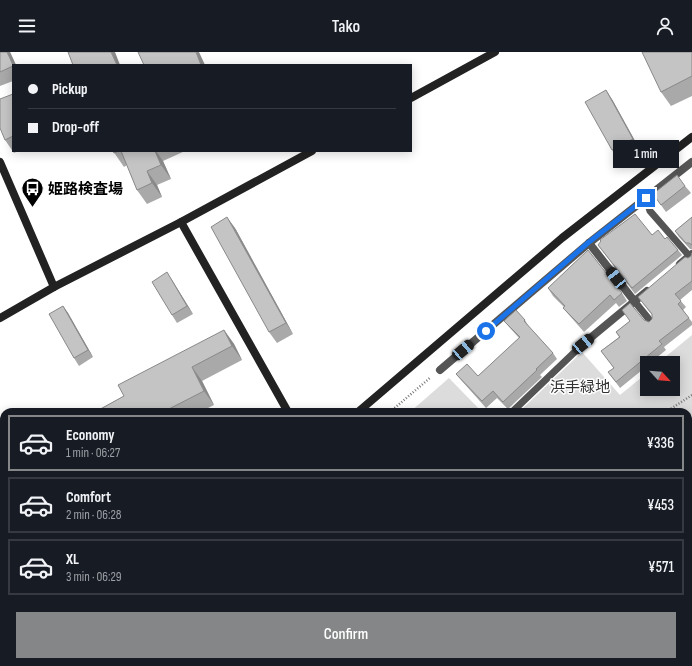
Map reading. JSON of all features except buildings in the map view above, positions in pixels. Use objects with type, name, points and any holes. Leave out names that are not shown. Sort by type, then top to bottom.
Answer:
[{"type":"street","points":[[412,97],[495,52]]},
{"type":"street","points":[[363,408],[562,238],[692,137]]},
{"type":"street","points":[[0,318],[54,287],[181,222],[310,152]]},
{"type":"street","points":[[0,162],[54,287]]},
{"type":"street","points":[[440,370],[589,242],[692,162]]},
{"type":"street","points":[[181,222],[286,408]]},
{"type":"street","points":[[589,242],[634,302]]},
{"type":"street","points":[[671,271],[691,256]]},
{"type":"street","points":[[583,344],[653,286]]},
{"type":"lane","points":[[646,198],[650,211],[691,256]]},
{"type":"lane","points":[[634,302],[652,323]]},
{"type":"lane","points":[[516,408],[583,344]]},
{"type":"path","points":[[395,408],[440,370]]},
{"type":"path","points":[[672,408],[692,395]]},
{"type":"green space","name":"浜手緑地","points":[[692,335],[692,408],[523,408],[582,352],[620,395],[640,379],[640,396],[680,396],[680,356],[666,356]]},
{"type":"green space","points":[[449,378],[478,408],[415,408]]},
{"type":"place","name":"姫路検査場","points":[[33,208]]},
{"type":"route","points":[[486,331],[589,242],[646,198]]}]
